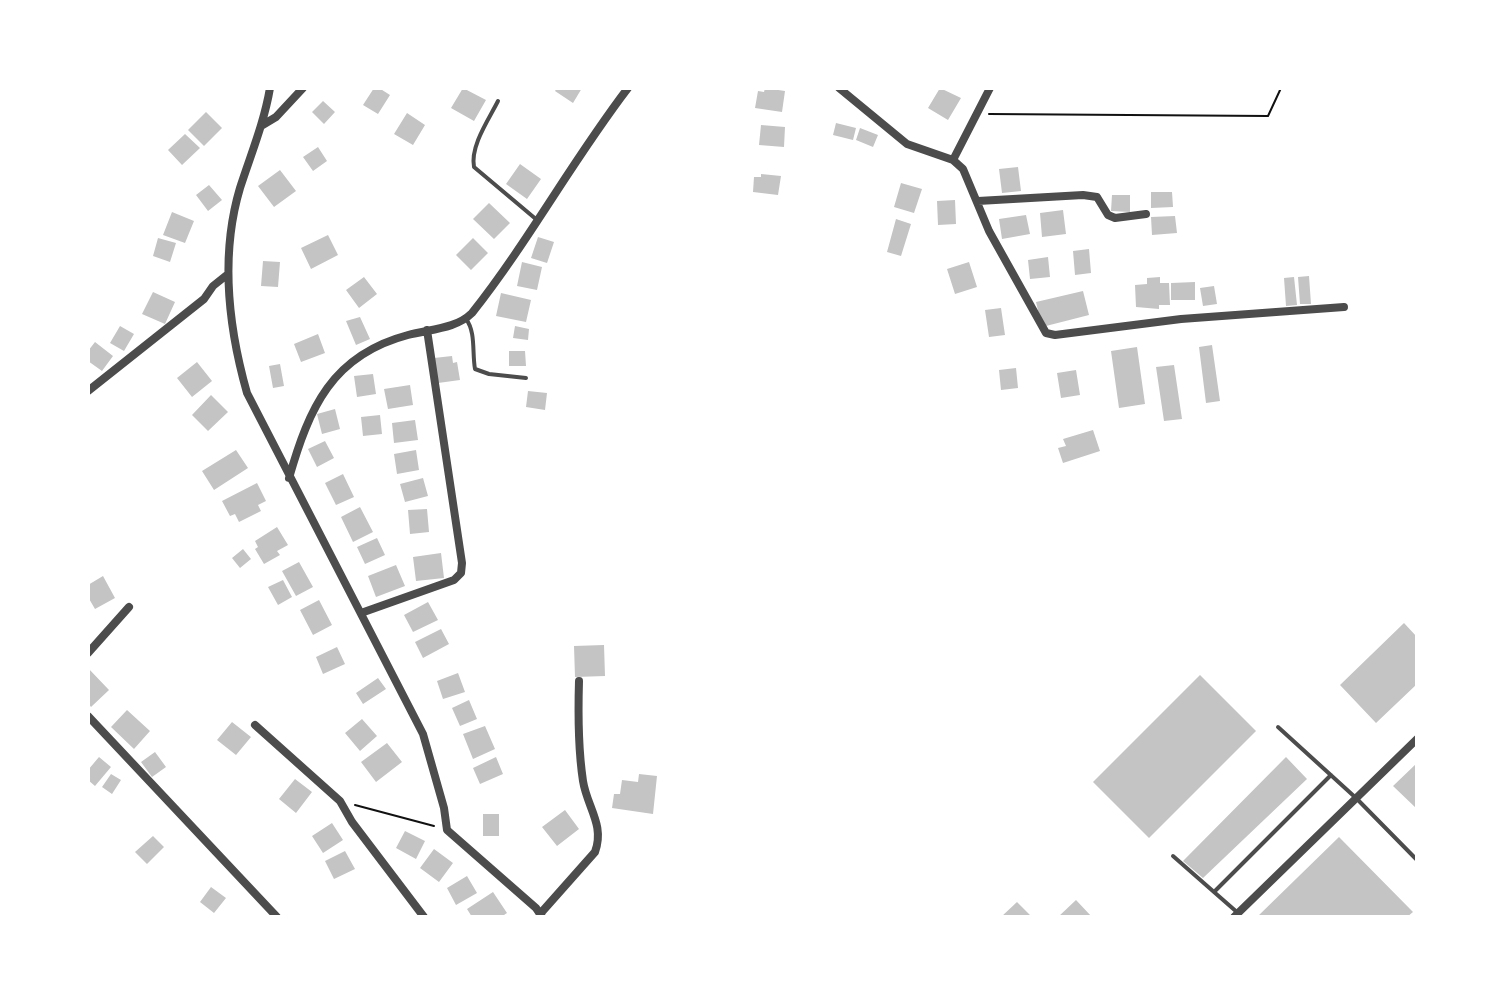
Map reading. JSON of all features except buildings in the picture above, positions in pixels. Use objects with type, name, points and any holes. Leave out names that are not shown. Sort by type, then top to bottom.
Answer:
[{"type":"street","points":[[270,88],[229,239],[228,274],[237,358],[247,393],[423,734],[444,808],[447,830],[474,851],[541,915],[595,852],[599,842],[598,823],[583,784],[579,681]]},
{"type":"street","points":[[261,126],[276,117],[303,88]]},
{"type":"street","points":[[289,478],[303,430],[313,408],[331,383],[354,360],[382,341],[457,324],[466,319],[497,282],[589,140],[628,88]]},
{"type":"street","points":[[839,88],[868,115],[907,144],[953,160],[963,169],[989,231],[1046,333],[1068,334],[1181,319],[1344,307]]},
{"type":"street","points":[[953,160],[990,88]]},
{"type":"street","points":[[978,201],[1092,195],[1102,202],[1108,215],[1115,218],[1146,214]]},
{"type":"street","points":[[88,391],[204,299],[213,286],[228,274]]},
{"type":"street","points":[[361,613],[454,580],[461,573],[427,330]]},
{"type":"street","points":[[88,653],[129,607]]},
{"type":"street","points":[[88,716],[277,917]]},
{"type":"street","points":[[255,725],[340,801],[352,822],[424,917]]},
{"type":"street","points":[[1236,915],[1417,739]]},
{"type":"lane","points":[[498,101],[477,143],[472,159],[474,167],[539,221]]},
{"type":"lane","points":[[466,319],[472,334],[475,369],[489,374],[526,378]]},
{"type":"lane","points":[[1278,727],[1356,798],[1417,860]]},
{"type":"lane","points":[[1214,892],[1331,775]]},
{"type":"lane","points":[[1173,856],[1236,915]]},
{"type":"path","points":[[976,114],[1268,116],[1281,88]]},
{"type":"path","points":[[340,801],[447,830]]}]
